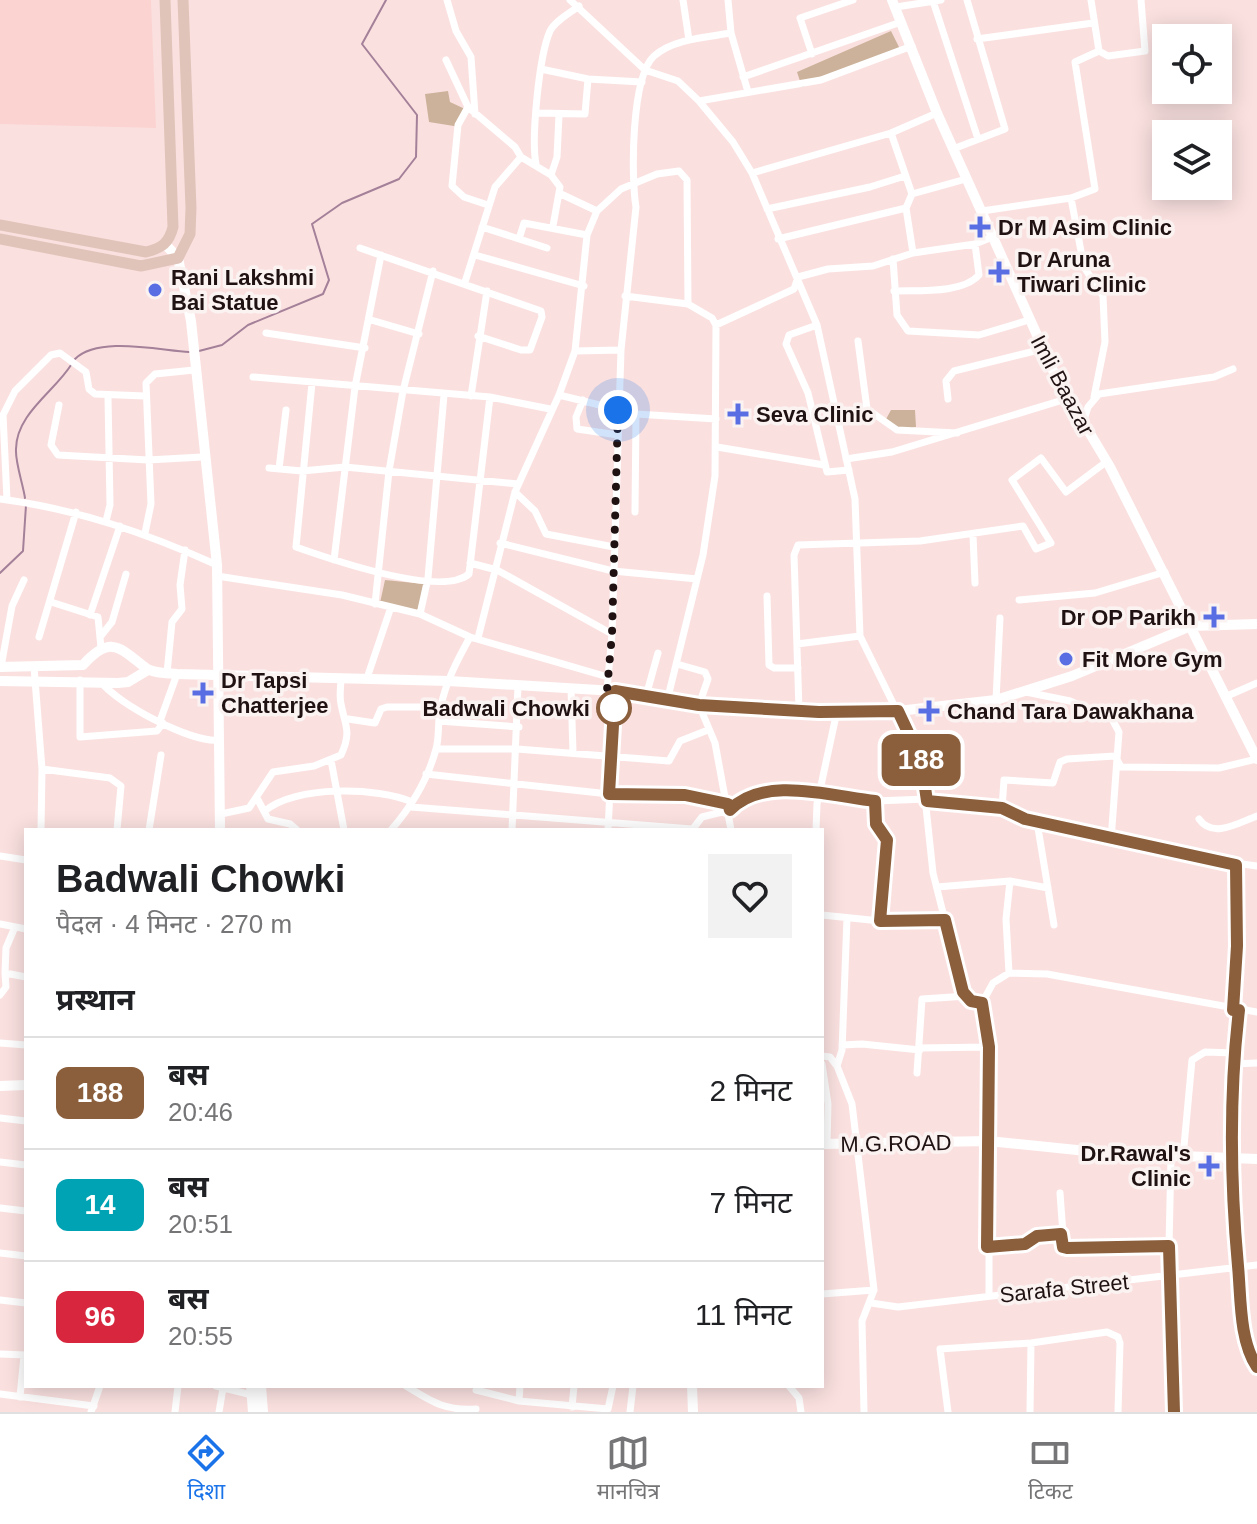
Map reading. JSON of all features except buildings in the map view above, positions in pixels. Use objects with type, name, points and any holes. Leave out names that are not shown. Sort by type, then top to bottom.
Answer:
[{"type":"main road","points":[[0,225],[146,252],[165,244],[173,227],[165,0]]},
{"type":"main road","points":[[178,258],[190,234],[191,208],[183,0]]},
{"type":"main road","name":"Imli Baazar","points":[[894,4],[937,113],[1066,399],[1106,462],[1165,572],[1257,759]]},
{"type":"main road","points":[[0,239],[141,266],[178,258]]},
{"type":"main road","points":[[165,244],[178,258],[191,321],[202,457],[217,570],[220,828]]},
{"type":"main road","points":[[1,667],[83,665],[101,643],[122,648],[148,670],[172,673],[449,681],[611,691],[699,705],[898,711],[996,700],[1026,692],[1191,626],[1257,624]]},
{"type":"main road","points":[[0,681],[128,682],[148,670]]},
{"type":"main road","points":[[0,1086],[24,1085]]},
{"type":"main road","name":"M.G.ROAD","points":[[825,1144],[988,1141],[1183,1157],[1257,1159]]},
{"type":"main road","points":[[692,1388],[693,1412]]},
{"type":"main road","points":[[253,1412],[256,1391]]},
{"type":"main road","points":[[256,1391],[263,1412]]},
{"type":"street","points":[[447,0],[456,31],[471,57],[475,114]]},
{"type":"street","points":[[570,0],[645,70],[678,81],[733,142],[752,173],[778,239],[798,277],[817,325],[829,370],[835,413],[849,470],[859,544],[860,636],[921,760],[927,800],[926,828],[937,887],[967,996]]},
{"type":"street","points":[[683,0],[689,40]]},
{"type":"street","points":[[728,0],[731,33],[748,92]]},
{"type":"street","points":[[812,54],[800,18],[851,0]]},
{"type":"street","points":[[953,149],[1005,129],[967,0]]},
{"type":"street","points":[[1091,0],[1099,51],[1108,56],[1145,51],[1141,0]]},
{"type":"street","points":[[894,4],[937,1],[978,139]]},
{"type":"street","points":[[536,164],[532,145],[541,69],[552,28],[579,6]]},
{"type":"street","points":[[743,77],[901,22]]},
{"type":"street","points":[[977,39],[1093,23]]},
{"type":"street","points":[[608,827],[612,755],[608,677],[618,410],[625,296],[636,207],[632,184],[642,82],[645,70],[655,56],[689,40],[731,33]]},
{"type":"street","points":[[699,101],[821,80],[912,46]]},
{"type":"street","points":[[982,211],[1071,198],[1095,189],[1075,62],[1099,51]]},
{"type":"street","points":[[446,60],[468,107],[515,147],[521,157],[551,175],[561,194],[597,211]]},
{"type":"street","points":[[541,69],[588,79],[642,82]]},
{"type":"street","points":[[538,113],[585,114],[588,79]]},
{"type":"street","points":[[468,107],[458,125],[452,186],[464,197],[488,205]]},
{"type":"street","points":[[752,173],[891,133],[937,113]]},
{"type":"street","points":[[551,175],[557,157],[559,115]]},
{"type":"street","points":[[891,133],[912,194],[906,208],[913,253]]},
{"type":"street","points":[[515,147],[532,145]]},
{"type":"street","points":[[465,282],[488,205],[502,174],[521,157]]},
{"type":"street","points":[[393,828],[412,804],[437,749],[440,707],[449,681],[474,638],[497,570],[500,543],[516,488],[559,395],[575,351],[587,235],[597,211],[632,184],[664,172],[684,174],[688,304]]},
{"type":"street","points":[[767,209],[870,187],[905,176]]},
{"type":"street","points":[[912,194],[966,179]]},
{"type":"street","points":[[553,226],[561,194]]},
{"type":"street","points":[[1071,198],[1084,267],[1103,296],[1105,342],[1094,397],[1083,425]]},
{"type":"street","points":[[778,239],[906,208]]},
{"type":"street","points":[[519,239],[524,223],[553,226],[587,235]]},
{"type":"street","points":[[482,227],[547,248]]},
{"type":"street","points":[[798,277],[828,269],[873,266],[913,253],[975,244],[995,236]]},
{"type":"street","points":[[894,291],[957,286],[975,279],[979,275],[975,244]]},
{"type":"street","points":[[360,248],[537,308],[542,317],[530,350],[478,336]]},
{"type":"street","points":[[334,560],[355,387],[371,320],[381,255]]},
{"type":"street","points":[[475,255],[584,286]]},
{"type":"street","points":[[893,259],[894,291],[900,323],[908,331],[979,335],[1029,320]]},
{"type":"street","points":[[375,604],[389,471],[403,391],[433,271]]},
{"type":"street","points":[[716,325],[794,289],[798,277]]},
{"type":"street","points":[[471,396],[487,291]]},
{"type":"street","points":[[625,296],[688,304],[712,318],[716,325],[717,447],[697,579],[667,701]]},
{"type":"street","points":[[371,320],[419,334]]},
{"type":"street","points":[[817,325],[789,335],[785,340],[808,393],[824,465],[829,474],[849,470]]},
{"type":"street","points":[[266,333],[365,348]]},
{"type":"street","points":[[858,341],[867,409]]},
{"type":"street","points":[[948,399],[946,381],[954,371],[1043,349]]},
{"type":"street","points":[[575,351],[621,350]]},
{"type":"street","points":[[145,396],[108,397],[90,391],[88,376],[77,365],[62,354],[51,355],[15,391],[3,415],[6,500],[76,512],[145,533],[185,550],[217,570],[420,614],[474,638],[608,677]]},
{"type":"street","points":[[1094,397],[1214,377],[1233,369]]},
{"type":"street","points":[[145,533],[151,504],[145,396],[151,375],[194,370]]},
{"type":"street","points":[[253,377],[490,397],[550,409]]},
{"type":"street","points":[[312,383],[296,547],[379,575],[462,580],[469,574],[490,397]]},
{"type":"street","points":[[420,614],[428,578],[444,395]]},
{"type":"street","points":[[559,395],[636,414],[716,419]]},
{"type":"street","points":[[106,521],[110,505],[108,397]]},
{"type":"street","points":[[846,459],[892,452],[1066,399]]},
{"type":"street","points":[[583,400],[576,417],[577,429],[618,435]]},
{"type":"street","points":[[59,405],[51,445],[54,453],[107,459],[202,457]]},
{"type":"street","points":[[835,413],[867,409],[897,430],[958,433]]},
{"type":"street","points":[[279,469],[286,410]]},
{"type":"street","points":[[635,512],[636,414]]},
{"type":"street","points":[[717,447],[824,465]]},
{"type":"street","points":[[799,710],[796,546],[805,543],[859,544],[973,535],[1023,526],[1036,549],[1051,543],[1012,480],[1041,458],[1066,492],[1106,462]]},
{"type":"street","points":[[269,468],[302,471],[345,467],[478,479],[516,488],[535,511],[546,534],[614,547]]},
{"type":"street","points":[[39,637],[76,512]]},
{"type":"street","points":[[90,615],[120,526]]},
{"type":"street","points":[[973,535],[975,583]]},
{"type":"street","points":[[500,543],[613,571],[697,579]]},
{"type":"street","points":[[80,680],[80,737],[157,731],[172,673],[172,622],[182,609],[180,585],[185,550]]},
{"type":"street","points":[[470,563],[497,570],[612,634]]},
{"type":"street","points":[[1019,600],[1073,597],[1118,588],[1165,572]]},
{"type":"street","points":[[101,643],[112,622],[126,574]]},
{"type":"street","points":[[1,667],[12,606],[24,580]]},
{"type":"street","points":[[767,596],[769,665],[774,668],[798,668]]},
{"type":"street","points":[[51,602],[98,617],[101,643]]},
{"type":"street","points":[[367,678],[391,607]]},
{"type":"street","points":[[996,700],[1000,618]]},
{"type":"street","points":[[797,644],[860,636]]},
{"type":"street","points":[[646,696],[658,653]]},
{"type":"street","points":[[677,664],[705,672],[708,683],[699,705],[715,743],[731,828]]},
{"type":"street","points":[[34,667],[42,769],[41,828]]},
{"type":"street","points":[[221,814],[243,812],[258,800],[273,772],[331,760],[341,755],[347,743],[348,719],[341,705],[341,678]]},
{"type":"street","points":[[101,682],[113,696],[161,722],[203,739],[219,740]]},
{"type":"street","points":[[1225,697],[1257,683]]},
{"type":"street","points":[[512,828],[519,727],[518,686]]},
{"type":"street","points":[[571,688],[573,753]]},
{"type":"street","points":[[1026,692],[1070,701],[1112,719],[1119,732],[1111,840]]},
{"type":"street","points":[[348,719],[373,723],[384,708],[440,707]]},
{"type":"street","points":[[816,828],[837,711]]},
{"type":"street","points":[[439,721],[519,727]]},
{"type":"street","points":[[437,749],[517,749],[669,761],[680,741],[708,730]]},
{"type":"street","points":[[149,828],[161,755]]},
{"type":"street","points":[[1115,756],[1121,767],[1219,768],[1257,759]]},
{"type":"street","points":[[1002,808],[1004,780],[1053,783],[1060,762],[1115,756]]},
{"type":"street","points":[[331,760],[344,828]]},
{"type":"street","points":[[42,769],[110,778],[121,786],[117,828]]},
{"type":"street","points":[[426,774],[609,794],[685,795],[729,807]]},
{"type":"street","points":[[693,828],[705,816],[757,793],[781,791],[875,801],[927,800],[1002,808],[1037,822],[1111,840],[1236,865],[1257,866]]},
{"type":"street","points":[[266,815],[280,802],[339,792],[396,795],[412,804],[512,816],[608,827],[650,828]]},
{"type":"street","points":[[258,800],[266,815],[265,828]]},
{"type":"street","points":[[875,801],[876,824],[887,840],[880,921]]},
{"type":"street","points":[[266,815],[295,828]]},
{"type":"street","points":[[1199,819],[1208,828],[1222,829],[1257,816]]},
{"type":"street","points":[[1037,822],[1054,925]]},
{"type":"street","points":[[0,856],[24,860]]},
{"type":"street","points":[[1236,865],[1236,1010],[1230,1159],[1247,1342],[1257,1367]]},
{"type":"street","points":[[937,887],[1010,881],[1048,888]]},
{"type":"street","points":[[1009,973],[1006,919],[1010,881]]},
{"type":"street","points":[[824,915],[880,921],[945,920]]},
{"type":"street","points":[[837,1066],[842,1045],[847,918]]},
{"type":"street","points":[[0,924],[24,929]]},
{"type":"street","points":[[0,995],[6,987],[6,948],[15,927]]},
{"type":"street","points":[[5,973],[24,977]]},
{"type":"street","points":[[989,1296],[989,1047],[982,1003],[993,983],[1009,973],[1087,980],[1257,1012]]},
{"type":"street","points":[[917,1073],[922,999],[967,996],[982,1003]]},
{"type":"street","points":[[0,1043],[24,1045]]},
{"type":"street","points":[[842,1045],[920,1049],[989,1047]]},
{"type":"street","points":[[1183,1157],[1192,1060],[1205,1052],[1234,1053]]},
{"type":"street","points":[[824,1056],[830,1057],[837,1066],[852,1104],[874,1290],[862,1321],[864,1412]]},
{"type":"street","points":[[1233,1064],[1257,1063]]},
{"type":"street","points":[[824,1075],[828,1104],[825,1144]]},
{"type":"street","points":[[0,1118],[24,1121]]},
{"type":"street","points":[[1171,1156],[1169,1246],[1174,1412]]},
{"type":"street","points":[[0,1162],[24,1165]]},
{"type":"street","points":[[1060,1193],[1063,1247],[1169,1246]]},
{"type":"street","points":[[0,1208],[24,1211]]},
{"type":"street","points":[[987,1247],[1025,1244],[1037,1236],[1061,1234]]},
{"type":"street","points":[[0,1253],[24,1256]]},
{"type":"street","name":"Sarafa Street","points":[[871,1303],[898,1307],[1257,1265]]},
{"type":"street","points":[[824,1294],[874,1290]]},
{"type":"street","points":[[0,1300],[24,1303]]},
{"type":"street","points":[[948,1412],[940,1349],[1031,1343],[1107,1332],[1118,1337],[1118,1412]]},
{"type":"street","points":[[1030,1412],[1031,1343]]},
{"type":"street","points":[[0,1354],[24,1355]]},
{"type":"street","points":[[20,1397],[24,1363]]},
{"type":"street","points":[[0,1394],[92,1409],[99,1388]]},
{"type":"street","points":[[175,1412],[178,1388]]},
{"type":"street","points":[[219,1388],[219,1412]]},
{"type":"street","points":[[228,1388],[256,1391]]},
{"type":"street","points":[[409,1388],[433,1405],[453,1410],[476,1410],[476,1388],[519,1401],[608,1409],[613,1388]]},
{"type":"street","points":[[519,1401],[520,1388]]},
{"type":"street","points":[[572,1407],[574,1388]]},
{"type":"street","points":[[630,1412],[633,1388]]},
{"type":"street","points":[[791,1388],[799,1398],[801,1412]]},
{"type":"shaded area","points":[[0,0],[151,0],[156,128],[0,124]]},
{"type":"shaded area","points":[[891,31],[902,53],[802,87],[797,72]]},
{"type":"shaded area","points":[[448,91],[450,102],[465,109],[460,127],[429,122],[425,94]]},
{"type":"shaded area","points":[[891,410],[915,410],[916,427],[900,430],[885,421]]},
{"type":"shaded area","points":[[385,580],[424,584],[417,613],[380,603]]},
{"type":"waterway","points":[[199,351],[222,345],[248,325],[323,294],[329,280],[312,224],[342,203],[399,179],[416,157],[417,115],[362,44],[386,0]]},
{"type":"waterway","points":[[75,359],[85,352],[113,346],[189,352]]},
{"type":"waterway","points":[[25,498],[17,460],[18,436],[29,414],[71,365]]},
{"type":"waterway","points":[[0,573],[23,551],[26,505]]},
{"type":"bus line","name":"188","points":[[1174,1412],[1169,1246],[1067,1248],[1063,1247],[1061,1234],[1037,1236],[1025,1244],[987,1247],[990,1204],[989,1047],[982,1003],[971,1001],[963,992],[945,920],[880,921],[887,840],[876,824],[875,801],[781,791],[748,795],[730,810],[728,804],[685,795],[609,794],[615,691],[699,705],[819,712],[898,711],[921,760],[927,801],[1002,808],[1025,819],[1236,865],[1237,946],[1233,1010],[1239,1010],[1233,1064],[1230,1159],[1243,1320],[1252,1360],[1257,1367]]},
{"type":"place","name":"Dr M Asim Clinic","points":[[980,227]]},
{"type":"place","name":"Dr Aruna Tiwari Clinic","points":[[999,272]]},
{"type":"place","name":"Rani Lakshmi Bai Statue","points":[[155,290]]},
{"type":"place","name":"Seva Clinic","points":[[738,414]]},
{"type":"place","name":"Dr OP Parikh","points":[[1214,617]]},
{"type":"place","name":"Fit More Gym","points":[[1066,659]]},
{"type":"place","name":"Dr Tapsi Chatterjee","points":[[203,693]]},
{"type":"place","name":"Badwali Chowki","points":[[614,708]]},
{"type":"place","name":"Chand Tara Dawakhana","points":[[929,711]]},
{"type":"place","name":"Dr.Rawal's Clinic","points":[[1209,1166]]},
{"type":"route","points":[[614,708],[613,716],[615,691],[607,690],[612,634],[618,410]]}]
